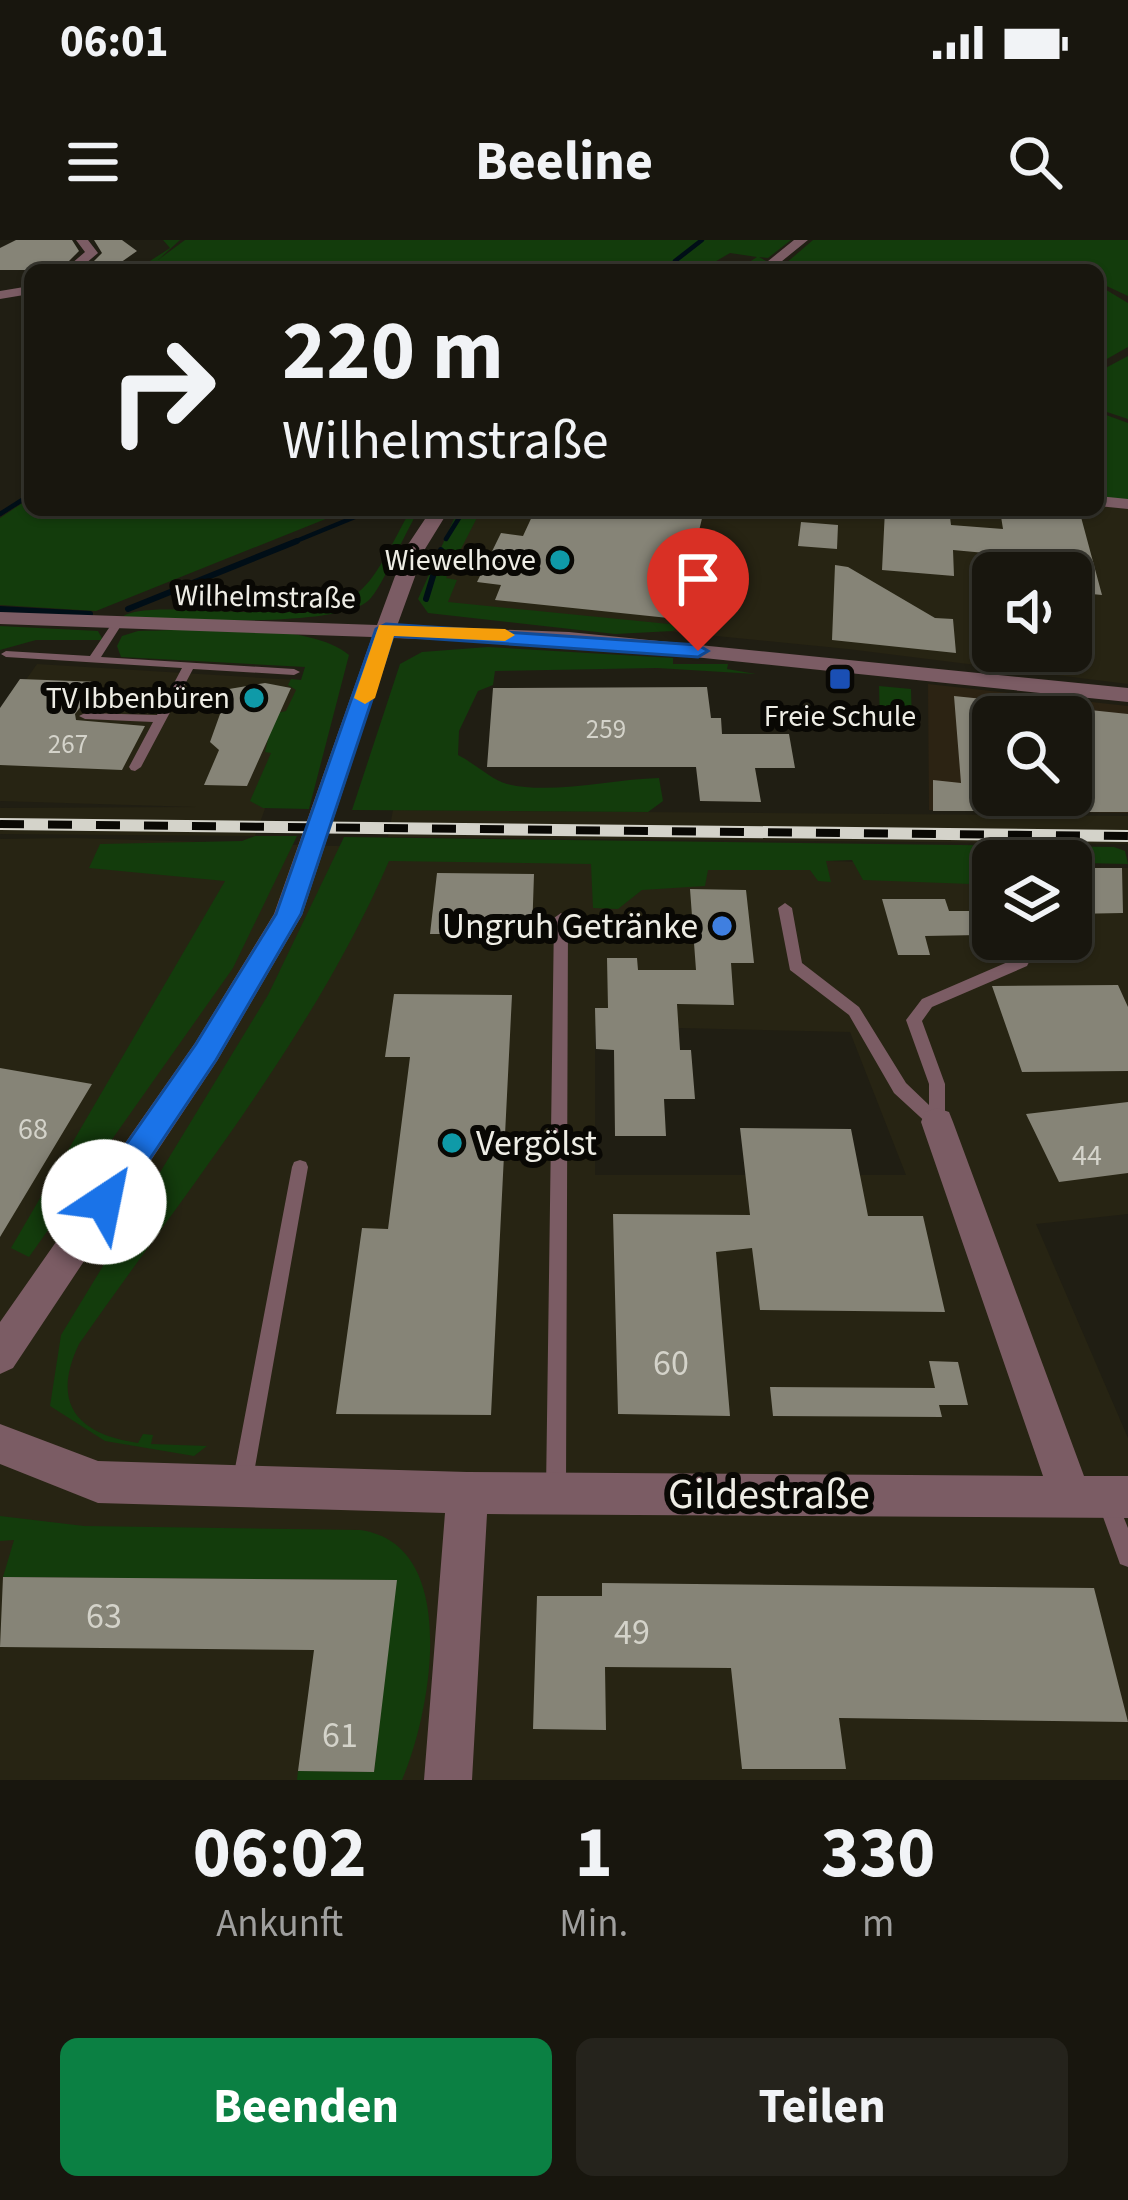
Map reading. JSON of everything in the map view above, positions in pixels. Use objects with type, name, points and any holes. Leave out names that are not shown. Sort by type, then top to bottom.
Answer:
[{"type":"street","points":[[78,264],[92,254],[82,240]]},
{"type":"street","points":[[771,264],[802,240]]},
{"type":"street","points":[[0,1354],[206,1052],[289,914],[415,549],[436,516]]},
{"type":"street","name":"Wilhelmstraße","points":[[0,618],[569,638],[1128,695]]},
{"type":"street","points":[[937,1122],[1102,1497]]},
{"type":"street","name":"Gildestraße","points":[[0,1444],[98,1482],[467,1493],[1102,1497]]},
{"type":"street","points":[[448,1780],[467,1493]]},
{"type":"lane","points":[[94,660],[117,624]]},
{"type":"lane","name":"Wilhelmstraße","points":[[6,654],[294,672]]},
{"type":"lane","points":[[135,767],[189,666]]},
{"type":"lane","points":[[85,716],[161,719]]},
{"type":"lane","points":[[785,908],[795,966],[854,1011],[900,1088],[937,1122]]},
{"type":"lane","points":[[556,1494],[561,918]]},
{"type":"lane","points":[[937,1122],[937,1084],[914,1020],[927,1003],[1022,962]]},
{"type":"lane","points":[[242,1487],[300,1167]]},
{"type":"lane","points":[[1102,1497],[1128,1556]]},
{"type":"shaded area","points":[[1104,506],[1128,508],[1128,684],[1032,672],[1092,672],[1092,552],[972,552],[972,664],[444,609],[433,584],[470,516],[1104,516]]},
{"type":"shaded area","points":[[37,664],[312,681],[255,836],[0,834],[0,808],[196,807],[0,801],[0,717]]},
{"type":"shaded area","points":[[928,684],[1037,696],[972,696],[972,811],[929,810]]},
{"type":"shaded area","points":[[1092,702],[1128,706],[1128,813],[1092,812]]},
{"type":"shaded area","points":[[393,810],[1128,816],[1128,844],[1092,844],[1092,840],[388,837]]},
{"type":"shaded area","points":[[0,839],[972,865],[972,960],[1092,960],[1092,867],[1128,868],[1128,1214],[1036,1224],[1128,1438],[1128,1780],[0,1780]],"holes":[[[595,1026],[850,1032],[906,1175],[595,1175]]]},
{"type":"green space","points":[[163,240],[180,240],[158,260],[185,240],[791,240],[768,258],[759,257],[766,261],[760,264],[746,264],[757,257],[730,253],[711,264],[145,264],[170,248]]},
{"type":"green space","points":[[813,240],[1128,240],[1128,296],[1104,285],[1104,264],[785,264]]},
{"type":"green space","points":[[1104,289],[1128,303],[1128,347],[1104,361]]},
{"type":"green space","points":[[1128,356],[1128,419],[1104,411],[1104,369]]},
{"type":"green space","points":[[1104,414],[1128,423],[1128,501],[1104,499]]},
{"type":"green space","points":[[24,502],[24,516],[333,516],[96,611],[0,605],[0,518]]},
{"type":"green space","points":[[408,516],[416,516],[380,584],[369,600],[352,609],[290,619],[120,619],[160,610],[306,610],[338,603],[362,589]]},
{"type":"green space","points":[[455,516],[478,516],[446,578],[457,580],[448,602],[679,625],[673,631],[615,634],[428,613],[418,599]]},
{"type":"green space","points":[[0,626],[98,631],[103,640],[36,640],[0,650]]},
{"type":"green space","points":[[138,631],[278,632],[306,636],[349,655],[309,809],[263,808],[250,801],[271,753],[265,752],[274,714],[286,711],[296,690],[288,685],[291,679],[301,680],[305,667],[121,657],[117,646],[122,636]]},
{"type":"green space","points":[[488,647],[673,658],[673,664],[728,664],[727,669],[756,674],[657,668],[495,671],[493,685],[478,691],[459,731],[458,755],[501,782],[524,787],[659,778],[663,801],[648,812],[352,810],[400,664],[422,652]]},
{"type":"green space","points":[[879,686],[911,689],[912,725],[818,724],[880,722]]},
{"type":"green space","points":[[255,836],[297,836],[233,968],[29,1257],[11,1248],[225,881],[89,868],[100,844],[242,841]]},
{"type":"green space","points":[[344,837],[972,845],[971,884],[863,880],[852,860],[826,861],[831,882],[818,881],[810,870],[708,870],[705,886],[642,890],[618,909],[593,908],[591,864],[389,861],[359,925],[286,1049],[79,1344],[71,1365],[69,1399],[85,1423],[99,1432],[138,1443],[143,1434],[153,1435],[151,1444],[207,1446],[194,1456],[105,1441],[50,1406],[61,1335],[268,995]]},
{"type":"green space","points":[[1092,847],[1125,851],[1128,864],[1092,863]]},
{"type":"green space","points":[[0,1516],[84,1526],[360,1530],[392,1542],[414,1566],[426,1598],[430,1635],[422,1715],[402,1780],[297,1780],[298,1771],[374,1772],[396,1580],[3,1577],[14,1540],[0,1541]]},
{"type":"building","points":[[16,240],[72,240],[79,251],[66,264],[24,264],[24,270],[0,270],[0,248]]},
{"type":"building","points":[[94,240],[122,240],[137,251],[119,264],[91,264],[102,253]]},
{"type":"building","points":[[532,516],[703,516],[678,619],[495,600],[501,585],[477,582],[501,533],[523,536]]},
{"type":"building","points":[[885,516],[942,516],[950,517],[951,525],[1003,529],[1001,516],[1081,517],[1090,552],[953,550],[954,576],[882,570]]},
{"type":"building","points":[[801,522],[838,525],[837,549],[798,546]]},
{"type":"building","points":[[1092,558],[1102,595],[1092,594]]},
{"type":"building","points":[[835,565],[848,567],[935,618],[953,619],[956,653],[832,640]]},
{"type":"building","points":[[20,679],[100,682],[75,714],[76,720],[145,726],[122,770],[0,765],[0,708]]},
{"type":"building","points":[[265,683],[291,688],[247,786],[204,785],[219,750],[210,742],[229,689]]},
{"type":"building","points":[[707,687],[711,718],[721,718],[722,734],[789,734],[795,768],[755,768],[761,802],[700,801],[696,767],[487,767],[493,688]]},
{"type":"building","points":[[954,696],[972,698],[972,811],[933,811],[933,780],[961,783]]},
{"type":"building","points":[[1092,710],[1128,714],[1128,812],[1092,812]]},
{"type":"building","points":[[1092,868],[1122,868],[1123,913],[1092,914]]},
{"type":"building","points":[[437,873],[534,874],[532,934],[430,934]]},
{"type":"building","points":[[690,889],[746,890],[754,963],[731,963],[734,1005],[677,1004],[680,1050],[691,1050],[695,1099],[664,1099],[666,1136],[615,1136],[614,1050],[596,1049],[595,1008],[608,1008],[607,958],[637,958],[638,970],[696,970]]},
{"type":"building","points":[[882,899],[945,899],[949,911],[970,911],[972,935],[925,936],[930,955],[898,955]]},
{"type":"building","points":[[1118,985],[1128,1007],[1128,1071],[1022,1072],[992,986]]},
{"type":"building","name":"Vergölst","points":[[394,994],[512,995],[491,1415],[336,1414],[362,1228],[388,1229],[410,1057],[385,1057]]},
{"type":"building","points":[[0,1068],[92,1084],[0,1237]]},
{"type":"building","points":[[1128,1102],[1128,1173],[1059,1182],[1026,1114]]},
{"type":"building","points":[[740,1128],[851,1129],[868,1216],[923,1216],[945,1312],[760,1310],[752,1248],[716,1252],[730,1416],[618,1414],[613,1214],[750,1215]]},
{"type":"building","points":[[929,1361],[958,1362],[968,1405],[939,1405],[942,1417],[773,1416],[770,1387],[935,1388]]},
{"type":"building","points":[[3,1577],[397,1580],[374,1772],[298,1771],[314,1650],[0,1647]]},
{"type":"building","points":[[602,1583],[1094,1588],[1128,1722],[839,1718],[846,1769],[742,1769],[731,1668],[605,1667],[606,1730],[533,1729],[537,1596],[602,1596]]},
{"type":"waterway","points":[[675,261],[702,240]]},
{"type":"waterway","points":[[0,514],[24,499]]},
{"type":"waterway","points":[[289,544],[357,516]]},
{"type":"waterway","points":[[446,539],[460,516]]},
{"type":"waterway","points":[[128,609],[297,541]]},
{"type":"waterway","points":[[426,599],[441,550]]},
{"type":"waterway","points":[[0,609],[90,614]]},
{"type":"railway","points":[[0,824],[1128,836]]},
{"type":"slow traffic","points":[[365,698],[386,629],[505,635]]},
{"type":"place","name":"Wiewelhove","points":[[560,560]]},
{"type":"place","name":"Freie Schule","points":[[840,679]]},
{"type":"place","name":"TV Ibbenbüren","points":[[254,698]]},
{"type":"place","name":"Ungruh Getränke","points":[[722,926]]},
{"type":"place","name":"Vergölst","points":[[452,1143]]},
{"type":"route","points":[[104,1202],[253,980],[289,914],[338,782],[386,629],[569,638],[698,651]]}]
